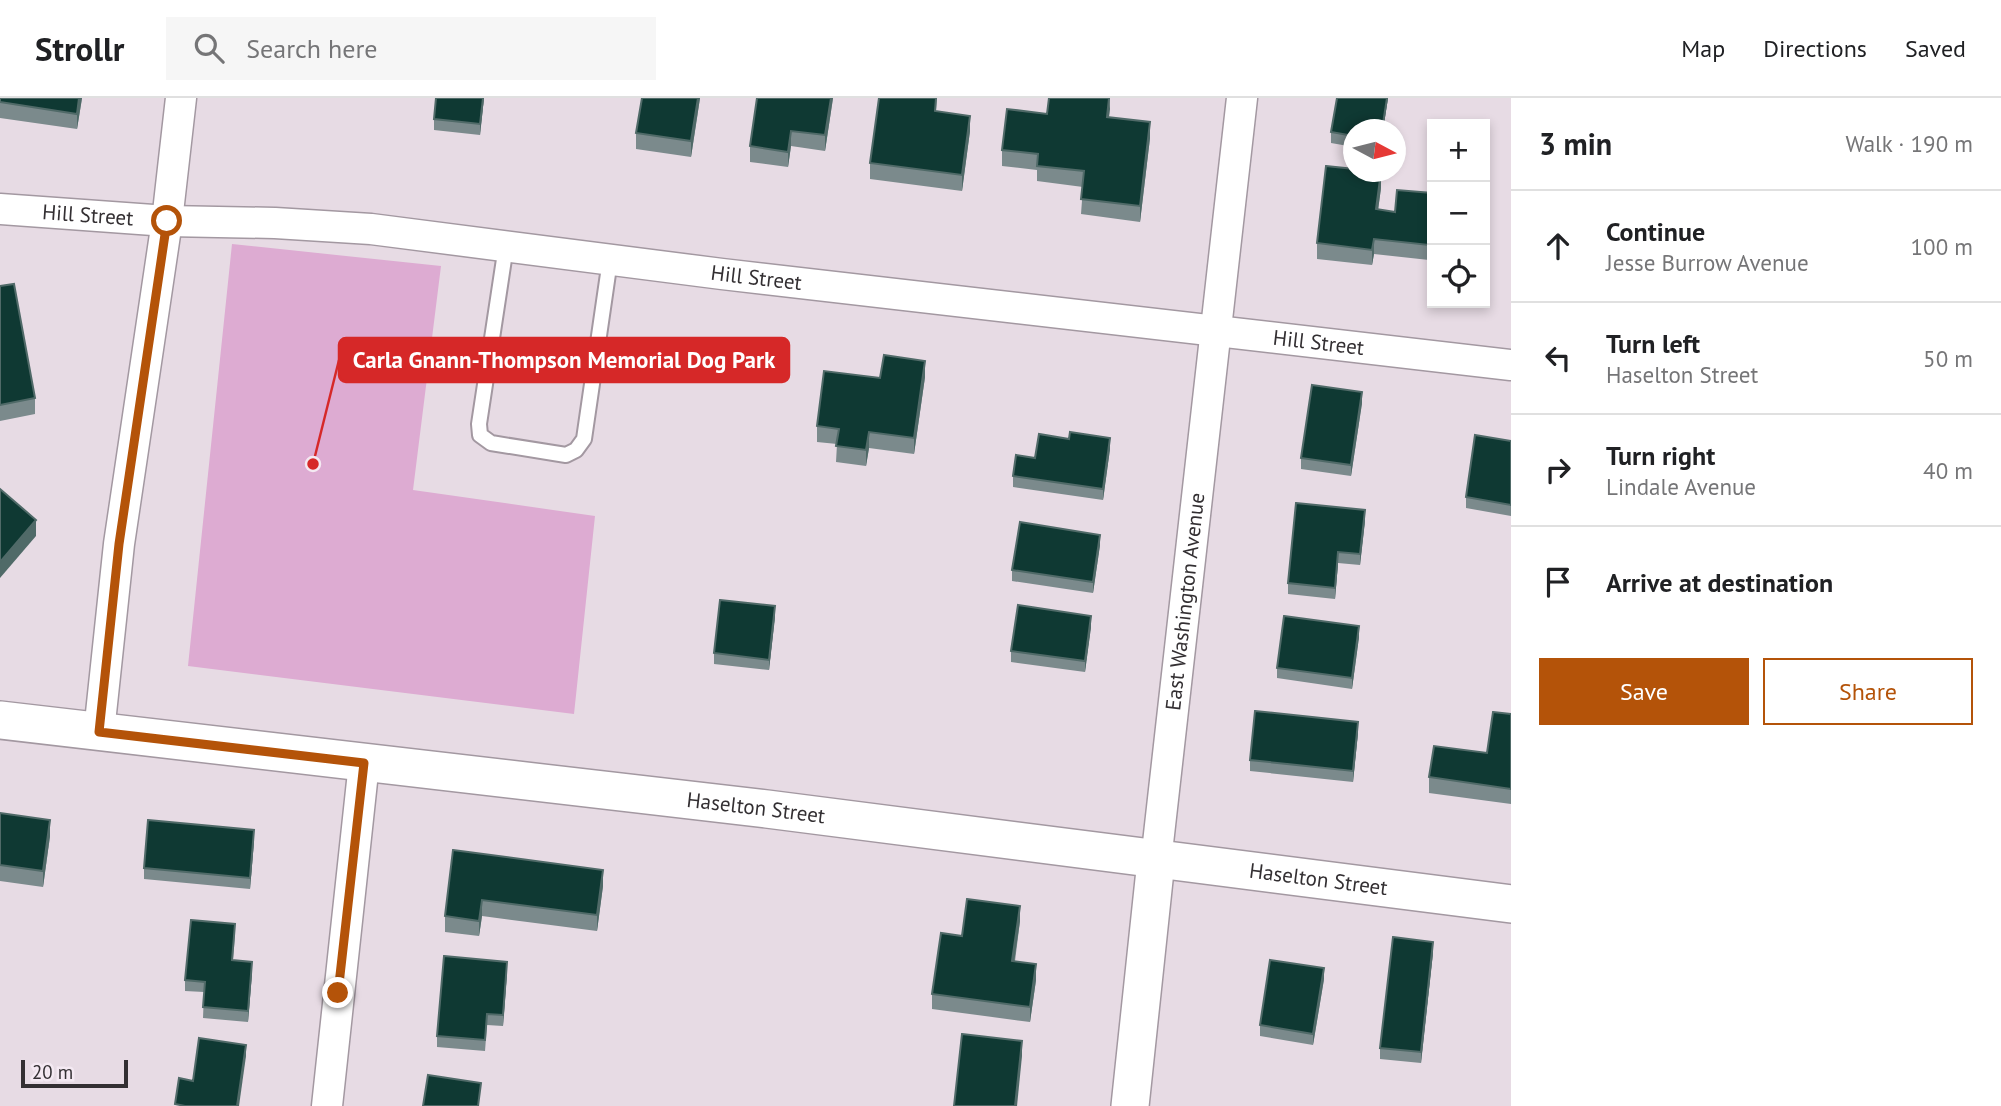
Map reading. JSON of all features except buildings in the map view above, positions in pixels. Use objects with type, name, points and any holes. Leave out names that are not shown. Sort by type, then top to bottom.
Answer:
[{"type":"street","points":[[99,732],[119,544],[167,221],[181,98]]},
{"type":"street","name":"East Washington Avenue","points":[[1130,1106],[1242,98]]},
{"type":"street","name":"Hill Street","points":[[0,209],[167,221],[275,223],[371,229],[610,260],[1511,365]]},
{"type":"street","name":"Haselton Street","points":[[0,720],[767,809],[1156,861],[1511,904]]},
{"type":"street","points":[[327,1106],[364,763]]},
{"type":"lane","points":[[506,246],[479,424],[480,435],[491,443],[566,455],[576,450],[584,439],[610,260]]},
{"type":"shaded area","points":[[232,244],[441,266],[413,490],[595,516],[574,714],[188,666]]},
{"type":"place","name":"Carla Gnann-Thompson Memorial Dog Park","points":[[313,464]]},
{"type":"route","points":[[167,221],[119,544],[99,732],[364,763],[338,993]]}]
